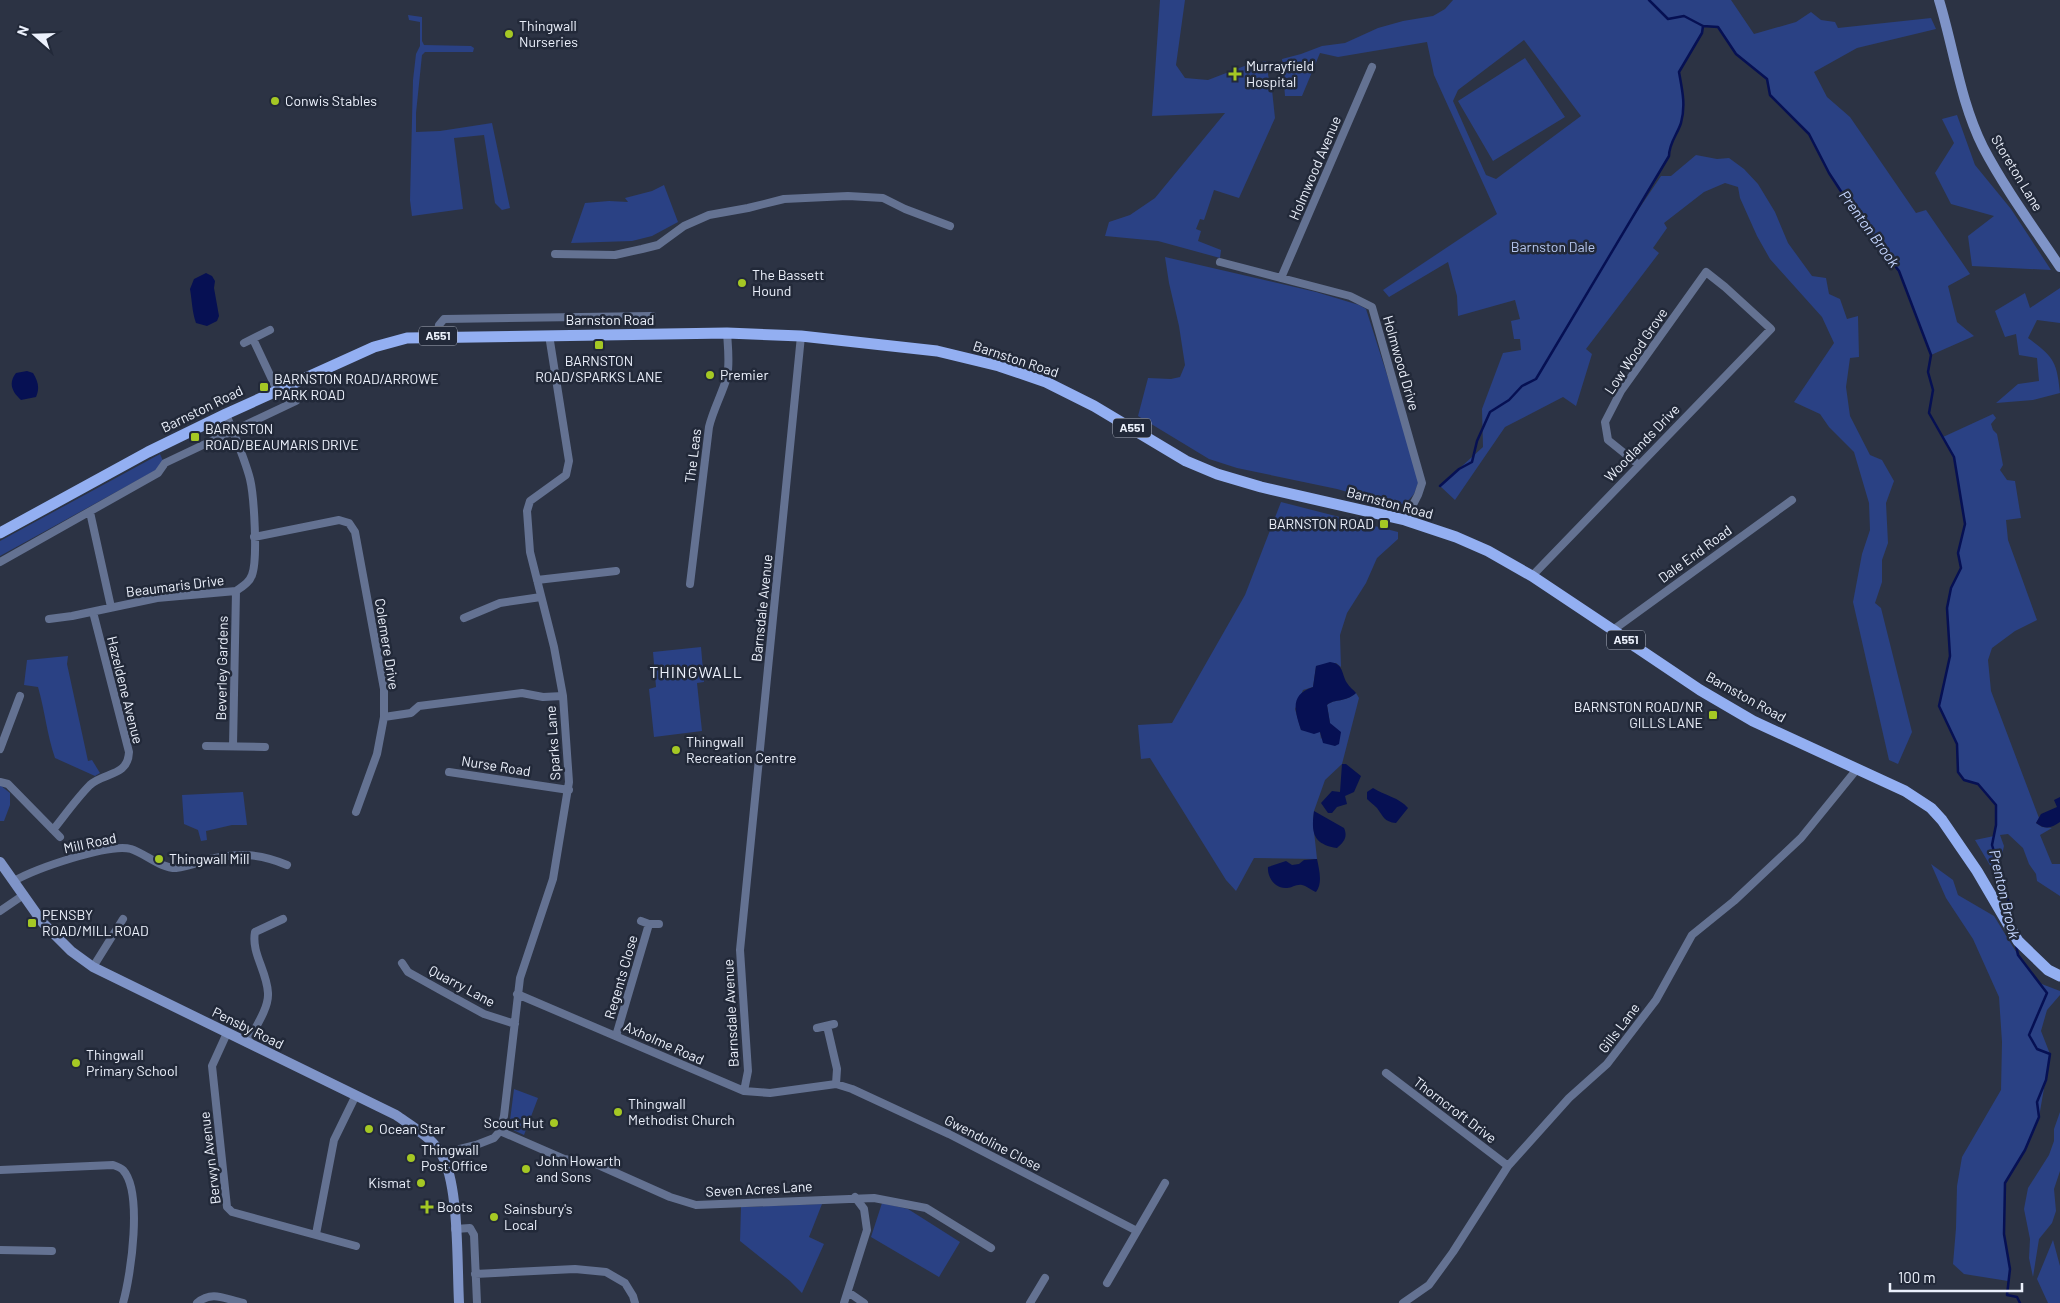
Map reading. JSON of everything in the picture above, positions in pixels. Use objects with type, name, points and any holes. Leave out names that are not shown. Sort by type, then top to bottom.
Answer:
[{"type":"main road","name":"Storeton Lane","points":[[1939,0],[1965,100],[1983,146],[2013,197],[2060,267]]},
{"type":"main road","name":"Barnston Road","points":[[0,533],[148,452],[226,414],[374,347],[407,338],[437,336],[728,333],[801,336],[937,351],[999,366],[1046,382],[1094,406],[1186,460],[1217,474],[1406,520],[1456,537],[1488,551],[1532,576],[1700,690],[1753,721],[1905,791],[1931,808],[1942,820],[1977,871],[2018,941],[2048,970],[2060,976]]},
{"type":"main road","name":"Pensby Road","points":[[0,862],[22,896],[43,923],[71,950],[93,967],[396,1116],[429,1139],[443,1157],[450,1177],[459,1303]]},
{"type":"street","name":"Holmwood Avenue","points":[[1281,278],[1372,67]]},
{"type":"street","points":[[554,254],[615,255],[642,249],[658,245],[684,226],[709,215],[748,208],[784,198],[848,196],[883,198],[905,210],[950,226]]},
{"type":"street","name":"Holmwood Drive","points":[[1220,262],[1350,296],[1372,307],[1422,483],[1406,520]]},
{"type":"street","name":"Low Wood Grove","points":[[1639,464],[1608,440],[1606,422],[1621,391],[1706,272],[1771,329]]},
{"type":"street","points":[[437,336],[439,325],[444,319],[652,316]]},
{"type":"street","name":"Woodlands Drive","points":[[1532,576],[1771,329]]},
{"type":"street","points":[[244,343],[270,330]]},
{"type":"street","name":"The Leas","points":[[690,584],[708,427],[712,412],[726,379],[728,333]]},
{"type":"street","name":"Sparks Lane","points":[[500,1131],[504,1116],[520,978],[553,879],[569,790],[569,756],[554,647],[530,552],[528,508],[530,501],[566,475],[569,462],[548,335]]},
{"type":"street","name":"Barnsdale Avenue","points":[[744,1091],[748,1071],[740,950],[801,336]]},
{"type":"street","points":[[254,338],[277,390]]},
{"type":"street","points":[[0,562],[158,473],[165,463],[296,401]]},
{"type":"street","name":"Beaumaris Drive","points":[[49,619],[93,612],[157,598],[236,590],[246,584],[252,574],[254,537],[250,481],[244,458],[226,414]]},
{"type":"street","name":"Dale End Road","points":[[1613,630],[1792,500]]},
{"type":"street","points":[[90,512],[111,607]]},
{"type":"street","name":"Colemere Drive","points":[[254,537],[339,520],[349,524],[355,532],[384,689],[384,717],[377,754],[356,812]]},
{"type":"street","points":[[537,580],[616,571]]},
{"type":"street","name":"Beverley Gardens","points":[[232,746],[236,590]]},
{"type":"street","points":[[464,618],[500,603],[541,597]]},
{"type":"street","name":"Hazeldene Avenue","points":[[54,830],[92,783],[123,769],[128,760],[128,752],[93,612]]},
{"type":"street","points":[[384,717],[411,713],[419,706],[522,693],[543,697],[562,696]]},
{"type":"street","points":[[0,749],[20,696]]},
{"type":"street","points":[[206,746],[265,748]]},
{"type":"street","name":"Gills Lane","points":[[1403,1303],[1428,1285],[1453,1252],[1508,1166],[1569,1098],[1607,1064],[1656,1000],[1692,935],[1734,901],[1801,838],[1857,769]]},
{"type":"street","name":"Nurse Road","points":[[449,772],[569,790]]},
{"type":"street","points":[[0,782],[8,784],[60,836]]},
{"type":"street","name":"Mill Road","points":[[14,881],[28,873],[75,858],[123,848],[174,868],[244,854],[273,858],[288,865]]},
{"type":"street","points":[[71,849],[75,858]]},
{"type":"street","points":[[0,911],[22,896]]},
{"type":"street","points":[[93,967],[123,919]]},
{"type":"street","points":[[255,932],[283,919]]},
{"type":"street","name":"Regents Close","points":[[641,921],[649,924],[659,924]]},
{"type":"street","name":"Regents Close","points":[[616,1036],[649,924]]},
{"type":"street","points":[[247,926],[255,932]]},
{"type":"street","points":[[247,1043],[269,994],[253,942],[255,932]]},
{"type":"street","name":"Quarry Lane","points":[[402,963],[408,972],[475,1009],[515,1024]]},
{"type":"street","name":"Axholme Road","points":[[517,994],[744,1091],[770,1094],[836,1084]]},
{"type":"street","points":[[817,1028],[830,1025],[837,1069],[836,1084]]},
{"type":"street","name":"Berwyn Avenue","points":[[227,1033],[212,1066],[226,1207],[232,1212],[356,1246]]},
{"type":"street","name":"Thorncroft Drive","points":[[1386,1073],[1508,1166]]},
{"type":"street","name":"Gwendoline Close","points":[[836,1084],[852,1089],[949,1134],[1136,1231]]},
{"type":"street","points":[[316,1234],[334,1140],[355,1096]]},
{"type":"street","points":[[443,1157],[460,1149],[494,1138],[500,1131]]},
{"type":"street","name":"Seven Acres Lane","points":[[500,1131],[564,1159],[596,1164],[670,1197],[696,1204],[854,1197],[874,1198],[926,1208],[991,1248]]},
{"type":"street","points":[[0,1170],[113,1164],[122,1169],[129,1180],[134,1206],[134,1235],[124,1302],[133,1303]]},
{"type":"street","points":[[1107,1283],[1165,1183]]},
{"type":"street","points":[[844,1303],[867,1230],[864,1209],[854,1197]]},
{"type":"street","points":[[455,1229],[470,1228],[474,1235],[476,1303]]},
{"type":"street","points":[[0,1250],[52,1251]]},
{"type":"street","points":[[475,1274],[575,1269],[606,1272],[625,1283],[635,1303]]},
{"type":"street","points":[[1030,1303],[1045,1278]]},
{"type":"street","points":[[848,1292],[864,1303]]},
{"type":"street","points":[[197,1303],[204,1296],[211,1295],[243,1303]]},
{"type":"green space","points":[[1160,0],[1185,0],[1176,65],[1185,78],[1208,80],[1247,65],[1266,61],[1275,118],[1239,198],[1214,190],[1204,220],[1200,219],[1196,229],[1201,231],[1198,241],[1221,250],[1220,258],[1158,241],[1105,236],[1109,222],[1130,215],[1155,198],[1225,113],[1152,116]]},
{"type":"green space","name":"Barnston Dale","points":[[1453,0],[1731,0],[1754,34],[1796,22],[1811,12],[1821,20],[1835,22],[1838,28],[1931,18],[1936,29],[1857,48],[1814,72],[1827,97],[1850,117],[1916,213],[1926,210],[1970,274],[1948,286],[1957,322],[1974,336],[1931,355],[1899,271],[1863,225],[1829,173],[1809,134],[1770,95],[1767,79],[1736,54],[1717,27],[1703,26],[1702,33],[1679,72],[1683,103],[1681,123],[1669,151],[1669,156],[1624,231],[1661,176],[1671,176],[1696,155],[1717,159],[1729,158],[1744,169],[1758,184],[1775,212],[1788,243],[1812,276],[1826,278],[1829,294],[1840,299],[1847,319],[1858,316],[1859,357],[1850,358],[1846,387],[1850,416],[1870,455],[1882,460],[1894,481],[1886,503],[1888,543],[1882,560],[1882,582],[1875,603],[1881,608],[1912,732],[1898,764],[1889,760],[1853,602],[1862,554],[1870,530],[1869,503],[1854,452],[1829,427],[1820,414],[1794,402],[1834,343],[1822,317],[1770,259],[1757,236],[1740,198],[1738,187],[1725,183],[1704,192],[1664,223],[1667,228],[1653,248],[1659,253],[1586,349],[1592,354],[1576,406],[1563,397],[1505,427],[1455,500],[1440,486],[1483,447],[1482,409],[1503,353],[1521,350],[1520,339],[1514,339],[1511,321],[1520,319],[1515,300],[1458,316],[1457,296],[1448,262],[1389,297],[1383,290],[1497,214],[1434,75],[1427,42],[1338,57],[1320,53],[1302,96],[1285,96],[1282,59],[1322,46],[1345,43],[1378,28],[1403,21],[1433,16],[1445,9]],"holes":[[[1524,40],[1581,116],[1496,179],[1486,175],[1453,101],[1458,90]]]},
{"type":"green space","points":[[408,15],[422,17],[422,41],[424,45],[471,46],[474,48],[473,52],[425,52],[422,55],[416,132],[440,131],[492,123],[510,208],[502,210],[495,203],[484,135],[454,138],[463,209],[412,216],[410,200],[413,80],[416,54],[420,46],[420,22],[409,20]]},
{"type":"green space","points":[[1525,58],[1565,117],[1493,161],[1458,101]]},
{"type":"green space","points":[[1957,115],[1975,165],[2011,209],[2051,270],[1972,266],[1968,236],[1994,216],[1951,204],[1935,173],[1954,143],[1942,119]]},
{"type":"green space","points":[[664,185],[678,222],[652,236],[632,241],[571,243],[585,203],[628,202],[625,198],[652,191]]},
{"type":"green space","points":[[1165,257],[1316,292],[1359,305],[1366,309],[1420,478],[1414,494],[1406,503],[1397,506],[1337,489],[1237,468],[1209,459],[1138,416],[1148,378],[1171,379],[1180,377],[1185,365]]},
{"type":"green space","points":[[2060,288],[2060,323],[2037,320],[2028,338],[2044,350],[2053,361],[2060,393],[2033,400],[1996,403],[2018,384],[2039,381],[2037,358],[2019,355],[2016,334],[2005,337],[1995,311],[2025,293],[2030,308]]},
{"type":"green space","points":[[1993,414],[1996,418],[1991,424],[1997,434],[2003,465],[2000,470],[2007,480],[2015,481],[2021,518],[2006,520],[2008,540],[2037,620],[2015,631],[1992,648],[1988,660],[1991,691],[2039,818],[2036,823],[2042,827],[2052,828],[2040,835],[2052,864],[2060,864],[2060,896],[2037,881],[2036,874],[2029,864],[2023,848],[2008,834],[2000,835],[2004,846],[2002,855],[1997,859],[2007,894],[1975,840],[1994,836],[1996,805],[1978,784],[1964,780],[1958,772],[1957,744],[1939,706],[1950,656],[1947,608],[1951,588],[1961,568],[1958,553],[1965,524],[1954,457],[1943,437]]},
{"type":"green space","points":[[160,454],[163,461],[156,470],[0,556],[0,541]]},
{"type":"green space","points":[[1281,502],[1398,532],[1398,539],[1377,558],[1366,583],[1347,613],[1340,635],[1341,667],[1336,663],[1316,666],[1313,687],[1303,690],[1295,709],[1301,730],[1320,732],[1321,739],[1330,723],[1327,705],[1348,698],[1356,693],[1359,698],[1342,764],[1325,780],[1314,811],[1313,822],[1317,859],[1254,858],[1236,891],[1226,880],[1150,758],[1141,759],[1138,725],[1172,723],[1245,595]]},
{"type":"green space","points":[[701,647],[704,682],[697,683],[702,731],[654,737],[649,689],[656,687],[653,652]]},
{"type":"green space","points":[[68,656],[67,664],[88,761],[92,760],[100,773],[95,776],[55,758],[38,687],[24,685],[27,660]]},
{"type":"green space","points":[[0,785],[10,793],[10,805],[4,821],[0,821]]},
{"type":"green space","points":[[243,792],[247,825],[232,825],[206,831],[207,840],[201,841],[198,830],[184,824],[182,795]]},
{"type":"green space","points":[[1931,864],[1953,880],[1958,895],[1994,916],[2018,955],[2039,983],[2060,991],[2060,995],[2047,1010],[2041,1031],[2050,1054],[2039,1117],[2025,1150],[2005,1183],[2004,1234],[2010,1269],[2008,1281],[1964,1274],[1953,1264],[1957,1186],[1962,1157],[2001,1090],[2002,1042],[1999,997],[1973,939],[1946,898]]},
{"type":"green space","points":[[514,1089],[538,1098],[524,1135],[509,1128]]},
{"type":"green space","points":[[2060,1112],[2060,1171],[2054,1189],[2056,1211],[2052,1223],[2039,1239],[2033,1277],[2029,1258],[2030,1239],[2024,1209],[2028,1188],[2049,1155],[2054,1141],[2054,1129]]},
{"type":"green space","points":[[882,1203],[908,1209],[960,1242],[939,1277],[871,1237]]},
{"type":"green space","points":[[822,1204],[809,1237],[824,1244],[802,1293],[740,1241],[741,1207]]},
{"type":"green space","points":[[2053,1240],[2060,1266],[2060,1303],[2048,1303],[2037,1279]]},
{"type":"shaded area","points":[[206,273],[212,276],[215,281],[214,288],[219,316],[217,321],[207,326],[196,323],[190,289],[194,279]]},
{"type":"shaded area","points":[[27,371],[35,376],[38,391],[36,397],[21,400],[13,391],[12,380],[16,373]]},
{"type":"shaded area","points":[[1330,662],[1340,667],[1348,684],[1356,693],[1348,698],[1327,705],[1330,723],[1341,732],[1339,744],[1335,746],[1323,743],[1320,732],[1314,734],[1301,730],[1296,710],[1297,699],[1300,694],[1313,687],[1316,666]]},
{"type":"shaded area","points":[[1342,764],[1346,764],[1361,776],[1354,792],[1345,796],[1347,804],[1337,807],[1332,813],[1328,813],[1321,803],[1332,791],[1340,792]]},
{"type":"shaded area","points":[[1373,788],[1396,799],[1408,808],[1396,823],[1386,820],[1367,799],[1367,792]]},
{"type":"shaded area","points":[[2060,797],[2060,822],[2048,827],[2043,827],[2036,823],[2041,814],[2057,807],[2054,800]]},
{"type":"shaded area","points":[[1314,811],[1344,828],[1345,839],[1337,848],[1323,844],[1315,836],[1313,826]]},
{"type":"shaded area","points":[[1317,859],[1320,880],[1316,892],[1302,885],[1287,888],[1279,887],[1269,875],[1268,867],[1286,861],[1292,865],[1299,864],[1304,860]]},
{"type":"waterway","name":"Prenton Brook","points":[[1649,0],[1668,19],[1684,16],[1703,26],[1718,27],[1736,54],[1767,79],[1770,95],[1809,134],[1829,173],[1863,225],[1899,271],[1931,355],[1928,372],[1933,390],[1929,413],[1954,457],[1965,524],[1958,553],[1961,568],[1951,588],[1947,608],[1950,656],[1939,706],[1957,744],[1958,772],[1964,780],[1978,784],[1996,805],[1996,825],[1992,845],[2007,894],[2012,922]]},
{"type":"waterway","points":[[1440,486],[1459,469],[1472,462],[1477,441],[1490,412],[1509,400],[1522,386],[1536,379],[1669,156],[1670,147],[1681,123],[1683,110],[1679,72],[1702,33],[1703,26]]},
{"type":"waterway","name":"Prenton Brook","points":[[2016,945],[2018,955],[2047,993],[2029,1035],[2037,1049],[2050,1054],[2046,1080],[2037,1102],[2039,1117],[2025,1150],[2005,1183],[2004,1234],[2010,1269],[2007,1295],[2017,1297],[2020,1303]]},
{"type":"place","name":"Thingwall Nurseries","points":[[509,34]]},
{"type":"place","name":"Murrayfield Hospital","points":[[1235,74]]},
{"type":"place","name":"Conwis Stables","points":[[275,101]]},
{"type":"place","name":"The Bassett Hound","points":[[742,283]]},
{"type":"place","name":"BARNSTON ROAD/SPARKS LANE","points":[[599,345]]},
{"type":"place","name":"Premier","points":[[710,375]]},
{"type":"place","name":"BARNSTON ROAD/ARROWE PARK ROAD","points":[[264,387]]},
{"type":"place","name":"BARNSTON ROAD/BEAUMARIS DRIVE","points":[[195,437]]},
{"type":"place","name":"BARNSTON ROAD","points":[[1384,524]]},
{"type":"place","name":"BARNSTON ROAD/NR GILLS LANE","points":[[1713,715]]},
{"type":"place","name":"Thingwall Recreation Centre","points":[[676,750]]},
{"type":"place","name":"Thingwall Mill","points":[[159,859]]},
{"type":"place","name":"PENSBY ROAD/MILL ROAD","points":[[32,923]]},
{"type":"place","name":"Thingwall Primary School","points":[[76,1063]]},
{"type":"place","name":"Thingwall Methodist Church","points":[[618,1112]]},
{"type":"place","name":"Scout Hut","points":[[554,1123]]},
{"type":"place","name":"Ocean Star","points":[[369,1129]]},
{"type":"place","name":"Thingwall Post Office","points":[[411,1158]]},
{"type":"place","name":"John Howarth and Sons","points":[[526,1169]]},
{"type":"place","name":"Kismat","points":[[421,1183]]},
{"type":"place","name":"Boots","points":[[427,1207]]},
{"type":"place","name":"Sainsbury's Local","points":[[494,1217]]},
{"type":"district","name":"THINGWALL","points":[[696,672]]}]
